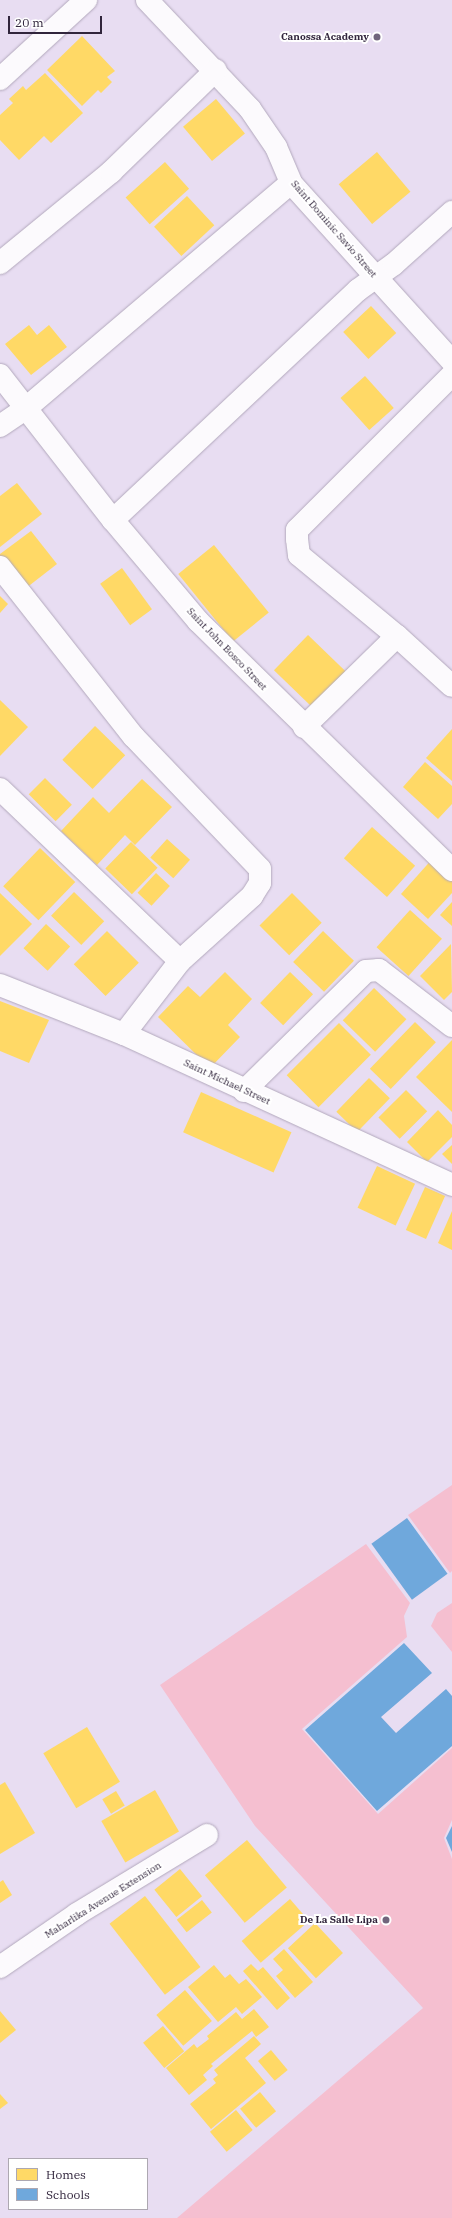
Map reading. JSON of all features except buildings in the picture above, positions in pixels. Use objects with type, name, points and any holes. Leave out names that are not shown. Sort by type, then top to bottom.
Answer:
[{"type":"street","points":[[0,80],[86,0]]},
{"type":"street","name":"Saint Dominic Savio Street","points":[[147,0],[216,70],[267,132],[291,183],[452,362]]},
{"type":"street","points":[[0,263],[111,172],[216,70]]},
{"type":"street","points":[[0,426],[25,409],[291,183]]},
{"type":"street","points":[[113,520],[358,290],[452,212]]},
{"type":"street","name":"Saint John Bosco Street","points":[[0,375],[113,520],[198,621],[304,727],[452,870]]},
{"type":"street","points":[[452,375],[297,530],[299,555],[397,636],[452,686]]},
{"type":"street","points":[[0,567],[134,737],[260,869],[260,883],[252,896],[180,962],[124,1034]]},
{"type":"street","points":[[304,727],[397,636]]},
{"type":"street","points":[[0,789],[180,962]]},
{"type":"street","points":[[244,1091],[366,971],[379,970],[452,1026]]},
{"type":"street","name":"Saint Michael Street","points":[[0,985],[124,1034],[244,1091],[452,1185]]},
{"type":"street","name":"Maharlika Avenue Extension","points":[[0,1967],[77,1914],[207,1835]]},
{"type":"shaded area","points":[[452,1485],[452,1571],[450,1573],[408,1515]]},
{"type":"shaded area","name":"De La Salle Lipa","points":[[366,1544],[410,1603],[404,1616],[407,1637],[302,1729],[378,1814],[452,1748],[452,1820],[444,1838],[452,1859],[452,2218],[177,2218],[423,2008],[255,1826],[160,1685]]},
{"type":"shaded area","points":[[452,1603],[452,1652],[431,1626],[437,1613]]},
{"type":"place","name":"Canossa Academy","points":[[377,37]]},
{"type":"place","name":"De La Salle Lipa","points":[[386,1920]]}]
